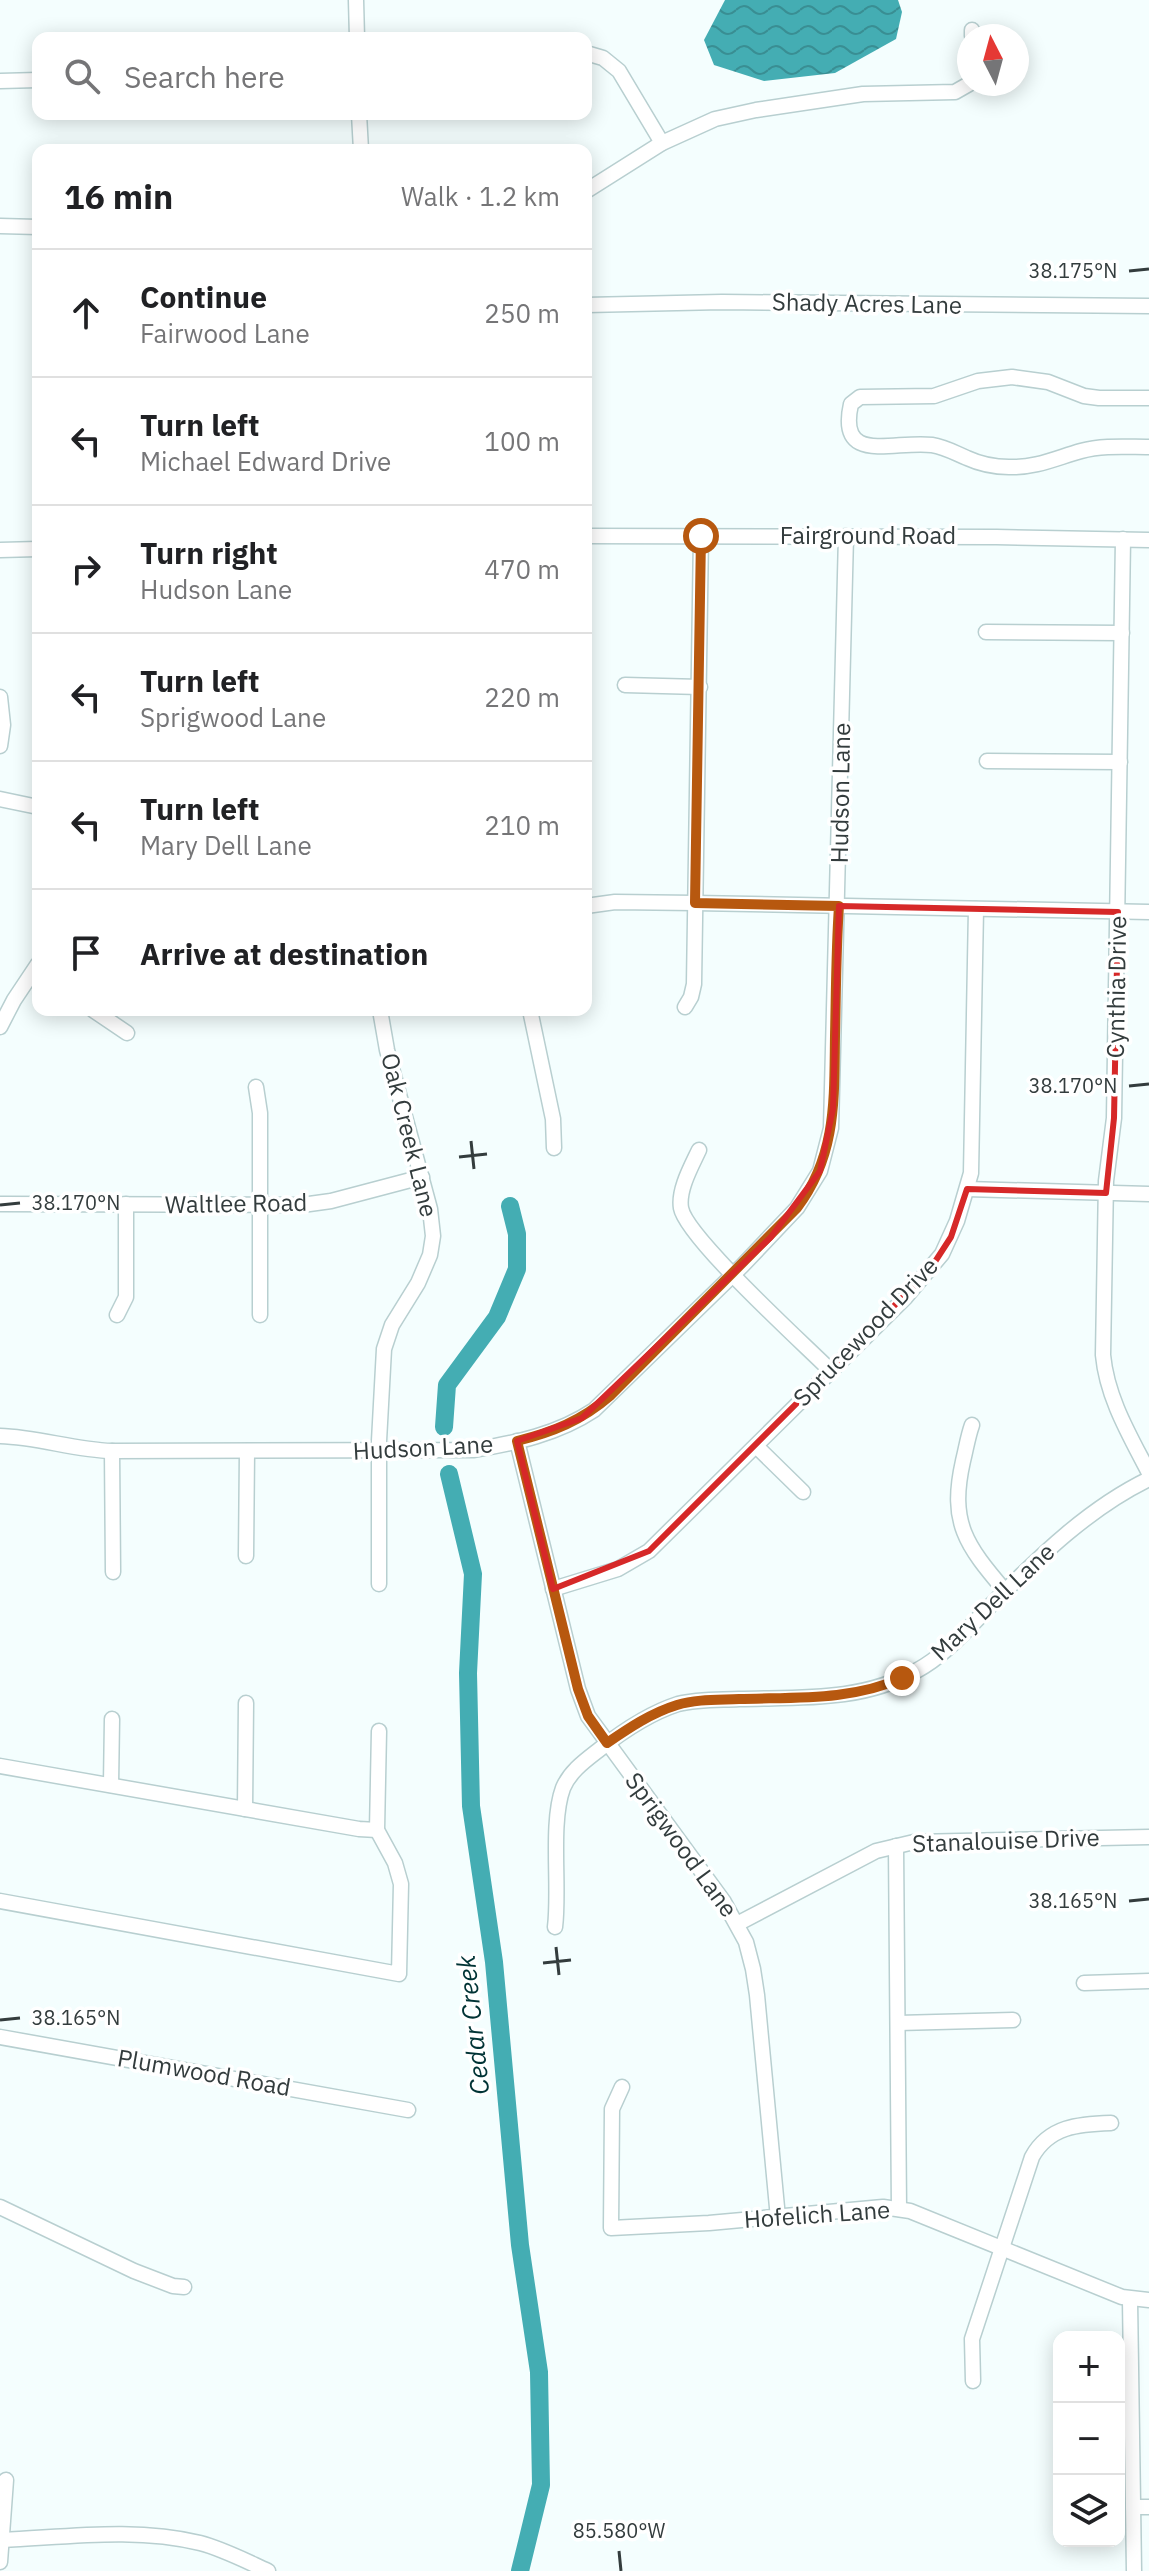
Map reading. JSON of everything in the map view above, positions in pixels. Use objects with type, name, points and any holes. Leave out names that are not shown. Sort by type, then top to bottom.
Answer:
[{"type":"street","points":[[356,0],[357,32]]},
{"type":"street","points":[[592,55],[603,58],[619,71],[662,143]]},
{"type":"street","points":[[0,81],[32,80]]},
{"type":"street","points":[[592,187],[662,143],[715,119],[863,94],[957,91]]},
{"type":"street","points":[[359,120],[361,144]]},
{"type":"street","points":[[0,226],[32,227]]},
{"type":"street","name":"Shady Acres Lane","points":[[592,305],[722,302],[1149,306]]},
{"type":"street","points":[[1149,398],[1099,398],[1030,378],[995,378],[934,396],[860,397],[851,404],[849,432],[860,445],[929,445],[984,464],[1004,467],[1037,466],[1094,448],[1149,447]]},
{"type":"street","name":"Fairground Road","points":[[592,536],[1149,540]]},
{"type":"street","points":[[685,1007],[693,989],[701,536]]},
{"type":"street","name":"Hudson Lane","points":[[0,1436],[112,1451],[473,1450],[517,1441],[562,1428],[594,1410],[771,1237],[806,1196],[820,1171],[833,1109],[846,536]]},
{"type":"street","name":"Cynthia Drive","points":[[1123,539],[1114,1118],[1106,1193],[1104,1367],[1113,1399],[1149,1476]]},
{"type":"street","points":[[0,550],[32,549]]},
{"type":"street","points":[[986,632],[1122,633]]},
{"type":"street","points":[[625,685],[700,687]]},
{"type":"street","points":[[0,697],[3,725],[0,746]]},
{"type":"street","points":[[987,761],[1120,762]]},
{"type":"street","points":[[0,799],[32,806]]},
{"type":"street","points":[[592,905],[615,902],[1149,912]]},
{"type":"street","name":"Sprucewood Drive","points":[[553,1589],[618,1569],[640,1558],[905,1298],[942,1254],[957,1221],[971,1173],[976,909]]},
{"type":"street","points":[[0,1027],[32,976]]},
{"type":"street","points":[[102,1016],[127,1033]]},
{"type":"street","name":"Oak Creek Lane","points":[[379,1584],[379,1452],[384,1349],[392,1325],[425,1270],[432,1245],[430,1209],[387,1050],[381,1016]]},
{"type":"street","points":[[531,1016],[553,1119],[554,1148]]},
{"type":"street","points":[[256,1087],[260,1113],[260,1315]]},
{"type":"street","points":[[699,1150],[683,1188],[683,1215],[693,1231],[733,1274],[831,1371]]},
{"type":"street","name":"Waltlee Road","points":[[0,1204],[302,1205],[331,1201],[422,1177]]},
{"type":"street","points":[[967,1189],[1149,1194]]},
{"type":"street","points":[[117,1315],[126,1297],[126,1204]]},
{"type":"street","points":[[972,1425],[958,1486],[959,1516],[967,1542],[1005,1591]]},
{"type":"street","name":"Sprigwood Lane","points":[[517,1441],[584,1705],[607,1743],[724,1902],[746,1942],[753,1969],[778,2218]]},
{"type":"street","points":[[756,1446],[803,1492]]},
{"type":"street","points":[[112,1451],[113,1572]]},
{"type":"street","points":[[246,1556],[247,1451]]},
{"type":"street","name":"Mary Dell Lane","points":[[555,1927],[557,1822],[563,1788],[572,1773],[607,1743],[635,1724],[680,1704],[706,1700],[851,1694],[885,1686],[918,1670],[941,1655],[1075,1527],[1149,1476]]},
{"type":"street","points":[[245,1809],[246,1703]]},
{"type":"street","points":[[111,1785],[112,1719]]},
{"type":"street","points":[[0,1901],[399,1974],[401,1884],[395,1863],[377,1830],[379,1731]]},
{"type":"street","points":[[0,1766],[377,1830]]},
{"type":"street","name":"Stanalouise Drive","points":[[737,1924],[876,1851],[914,1842],[1149,1837]]},
{"type":"street","points":[[896,1846],[899,2209]]},
{"type":"street","points":[[1084,1983],[1149,1981]]},
{"type":"street","points":[[898,2023],[1013,2020]]},
{"type":"street","name":"Plumwood Road","points":[[0,2037],[408,2110]]},
{"type":"street","name":"Hofelich Lane","points":[[622,2087],[612,2109],[611,2228],[778,2218],[883,2207],[899,2209],[1130,2300],[1149,2300]]},
{"type":"street","points":[[973,2381],[972,2339],[1032,2157],[1041,2143],[1054,2133],[1073,2126],[1111,2123]]},
{"type":"street","points":[[0,2207],[134,2271],[173,2286],[184,2287]]},
{"type":"street","points":[[1130,2300],[1134,2571]]},
{"type":"street","points":[[0,2562],[6,2480]]},
{"type":"street","points":[[1133,2507],[1149,2507]]},
{"type":"street","points":[[3,2540],[163,2536],[202,2544],[268,2571]]},
{"type":"highlighted area","points":[[839,906],[1118,912],[1114,1118],[1106,1193],[967,1189],[951,1237],[929,1271],[649,1551],[553,1589],[517,1441],[582,1418],[771,1237],[820,1171],[833,1109]]},
{"type":"water","points":[[725,0],[898,0],[902,12],[896,39],[835,73],[764,81],[714,65],[704,40]]},
{"type":"waterway","name":"Cedar Creek","points":[[444,1427],[447,1385],[497,1317],[517,1269],[517,1234],[510,1206]]},
{"type":"waterway","name":"Cedar Creek","points":[[449,1474],[473,1574],[468,1673],[471,1806],[494,1962],[520,2245],[539,2372],[541,2485],[520,2571]]},
{"type":"route","points":[[701,536],[695,903],[839,906],[833,1109],[827,1149],[820,1171],[797,1208],[610,1396],[571,1424],[517,1441],[578,1689],[588,1716],[607,1743],[635,1724],[680,1704],[706,1700],[851,1694],[867,1692],[902,1678]]}]
